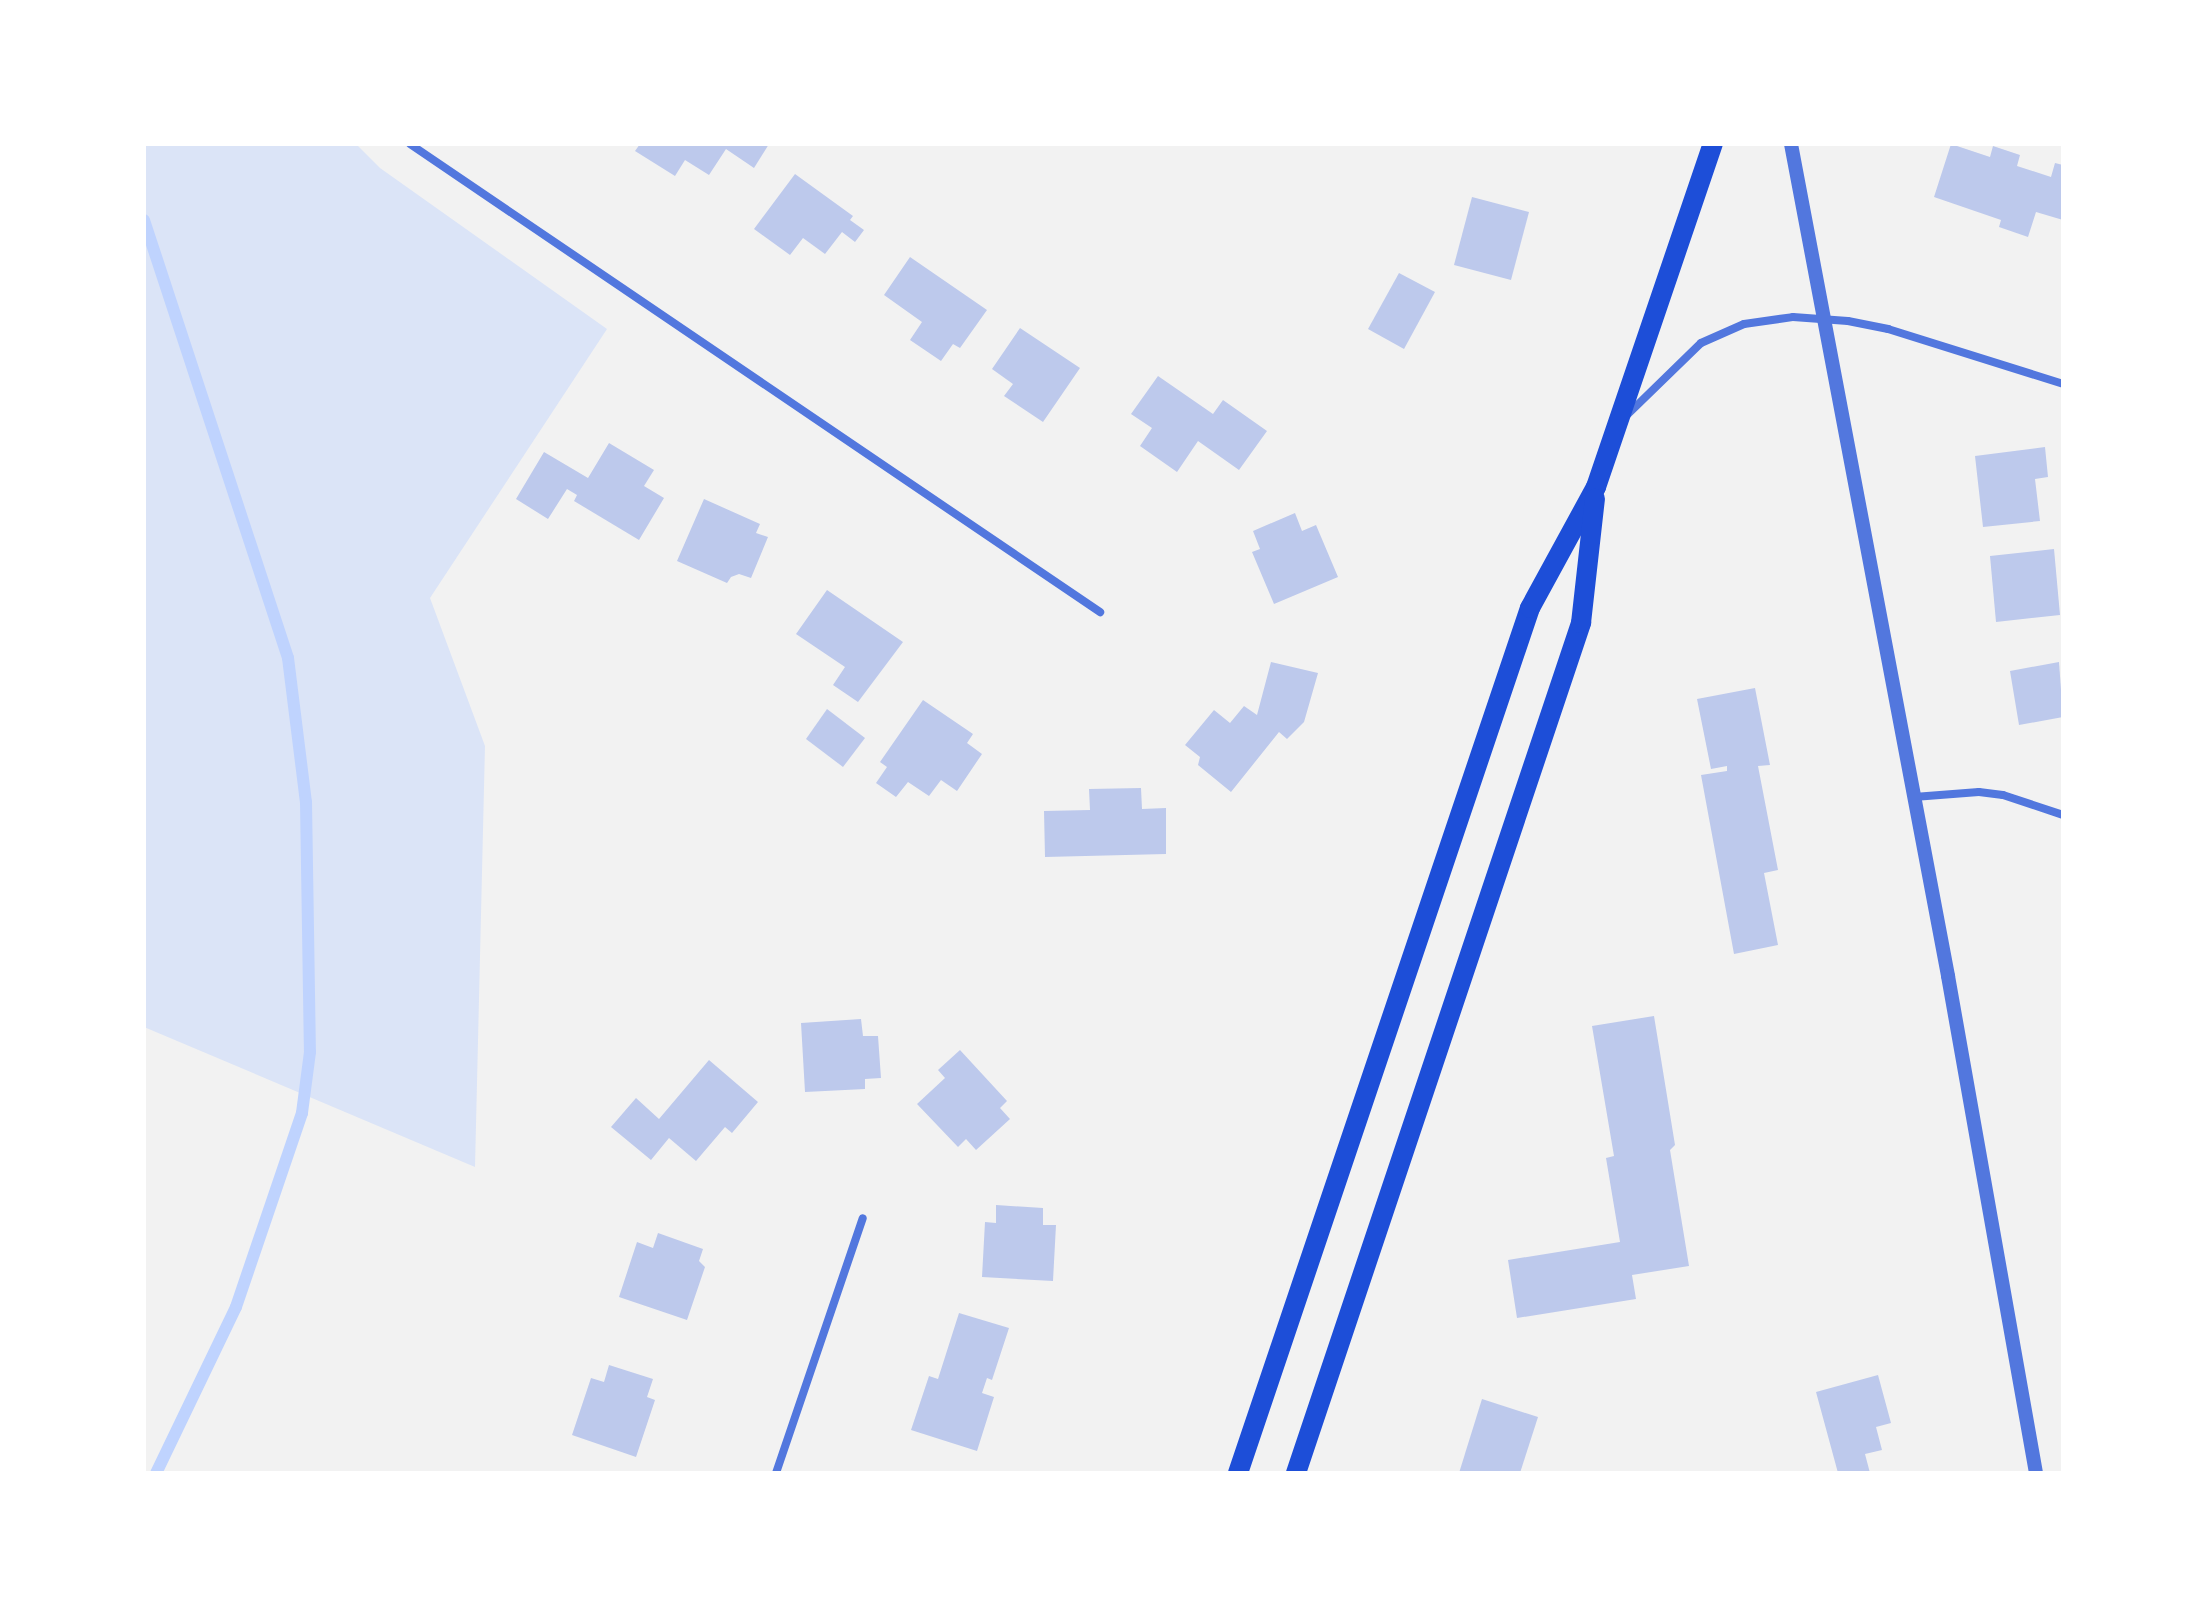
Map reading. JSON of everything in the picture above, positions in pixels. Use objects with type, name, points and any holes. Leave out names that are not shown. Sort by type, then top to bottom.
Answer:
[{"type":"main road","points":[[1238,1473],[1530,608],[1596,487],[1713,144]]},
{"type":"main road","points":[[1296,1473],[1581,623],[1596,487]]},
{"type":"street","points":[[410,144],[1100,612]]},
{"type":"street","points":[[1791,144],[2036,1473]]},
{"type":"street","points":[[1616,426],[1693,350],[1722,332],[1775,319],[1824,318],[1888,329],[2063,384]]},
{"type":"street","points":[[1913,797],[1979,792],[2003,795],[2063,815]]},
{"type":"street","points":[[776,1473],[863,1218]]},
{"type":"shaded area","points":[[144,144],[356,144],[380,168],[607,329],[430,598],[485,746],[475,1167],[144,1027]]},
{"type":"building","points":[[640,144],[769,144],[754,168],[726,149],[709,175],[685,160],[675,176],[635,151]]},
{"type":"building","points":[[1951,144],[1990,157],[1993,146],[2020,155],[2017,166],[2051,177],[2055,163],[2063,165],[2063,220],[2036,212],[2028,237],[1999,227],[2001,220],[1934,197]]},
{"type":"building","points":[[795,174],[853,216],[850,220],[864,230],[855,242],[842,232],[825,254],[803,238],[790,255],[754,229]]},
{"type":"building","points":[[1472,197],[1529,212],[1511,280],[1454,265]]},
{"type":"building","points":[[910,257],[987,310],[960,348],[953,344],[941,361],[910,340],[922,322],[884,295]]},
{"type":"building","points":[[1399,273],[1435,292],[1404,349],[1368,329]]},
{"type":"building","points":[[1020,328],[1080,368],[1043,422],[1004,396],[1013,384],[992,369]]},
{"type":"building","points":[[1158,376],[1213,414],[1223,400],[1267,431],[1239,470],[1198,441],[1177,472],[1140,446],[1152,428],[1131,414]]},
{"type":"building","points":[[609,443],[654,470],[644,486],[664,498],[639,540],[574,501],[577,495],[567,489],[548,519],[516,499],[544,452],[588,478]]},
{"type":"building","points":[[2045,447],[2048,477],[2035,479],[2040,521],[1983,527],[1975,456]]},
{"type":"building","points":[[704,499],[760,524],[756,533],[768,537],[751,578],[739,574],[727,583],[677,561]]},
{"type":"building","points":[[1295,513],[1302,531],[1316,525],[1338,577],[1274,604],[1252,552],[1260,549],[1253,531]]},
{"type":"building","points":[[2054,549],[2060,615],[1996,622],[1990,556]]},
{"type":"building","points":[[827,590],[903,642],[858,702],[833,685],[845,667],[796,634]]},
{"type":"building","points":[[1271,662],[1318,673],[1304,722],[1287,739],[1279,732],[1231,792],[1198,765],[1200,757],[1185,745],[1214,710],[1230,723],[1244,706],[1257,715]]},
{"type":"building","points":[[2059,662],[2063,717],[2019,725],[2010,671]]},
{"type":"building","points":[[1755,688],[1770,765],[1758,766],[1778,870],[1764,873],[1778,945],[1734,954],[1701,775],[1727,771],[1727,766],[1711,769],[1697,699]]},
{"type":"building","points":[[923,700],[973,734],[967,743],[982,754],[957,791],[941,780],[929,796],[908,782],[896,797],[876,783],[887,767],[880,762]]},
{"type":"building","points":[[827,709],[865,738],[843,767],[806,739]]},
{"type":"building","points":[[1141,788],[1142,809],[1166,808],[1166,854],[1045,857],[1044,811],[1090,810],[1089,789]]},
{"type":"building","points":[[1654,1016],[1675,1145],[1670,1150],[1689,1266],[1632,1275],[1636,1299],[1517,1318],[1508,1260],[1620,1242],[1606,1158],[1614,1156],[1592,1026]]},
{"type":"building","points":[[861,1019],[863,1036],[878,1036],[881,1078],[865,1079],[865,1089],[805,1092],[801,1023]]},
{"type":"building","points":[[960,1050],[1007,1101],[1000,1108],[1010,1119],[976,1150],[966,1139],[958,1147],[917,1104],[945,1078],[938,1070]]},
{"type":"building","points":[[709,1060],[758,1102],[732,1133],[725,1127],[696,1161],[669,1138],[651,1160],[611,1127],[636,1098],[659,1119]]},
{"type":"building","points":[[996,1205],[1043,1208],[1043,1225],[1056,1225],[1053,1281],[982,1277],[985,1222],[996,1223]]},
{"type":"building","points":[[658,1233],[703,1249],[699,1261],[705,1267],[687,1320],[619,1297],[637,1242],[653,1248]]},
{"type":"building","points":[[959,1313],[1009,1328],[992,1380],[987,1378],[982,1393],[994,1397],[977,1451],[911,1430],[929,1376],[938,1379]]},
{"type":"building","points":[[609,1365],[653,1379],[647,1397],[655,1400],[636,1457],[572,1435],[591,1378],[604,1382]]},
{"type":"building","points":[[1878,1375],[1891,1423],[1876,1427],[1882,1450],[1865,1454],[1870,1473],[1838,1473],[1816,1392]]},
{"type":"building","points":[[1482,1399],[1538,1417],[1520,1473],[1459,1473]]},
{"type":"waterway","points":[[144,220],[288,658],[306,802],[310,1052],[302,1113],[236,1307],[156,1473]]}]
